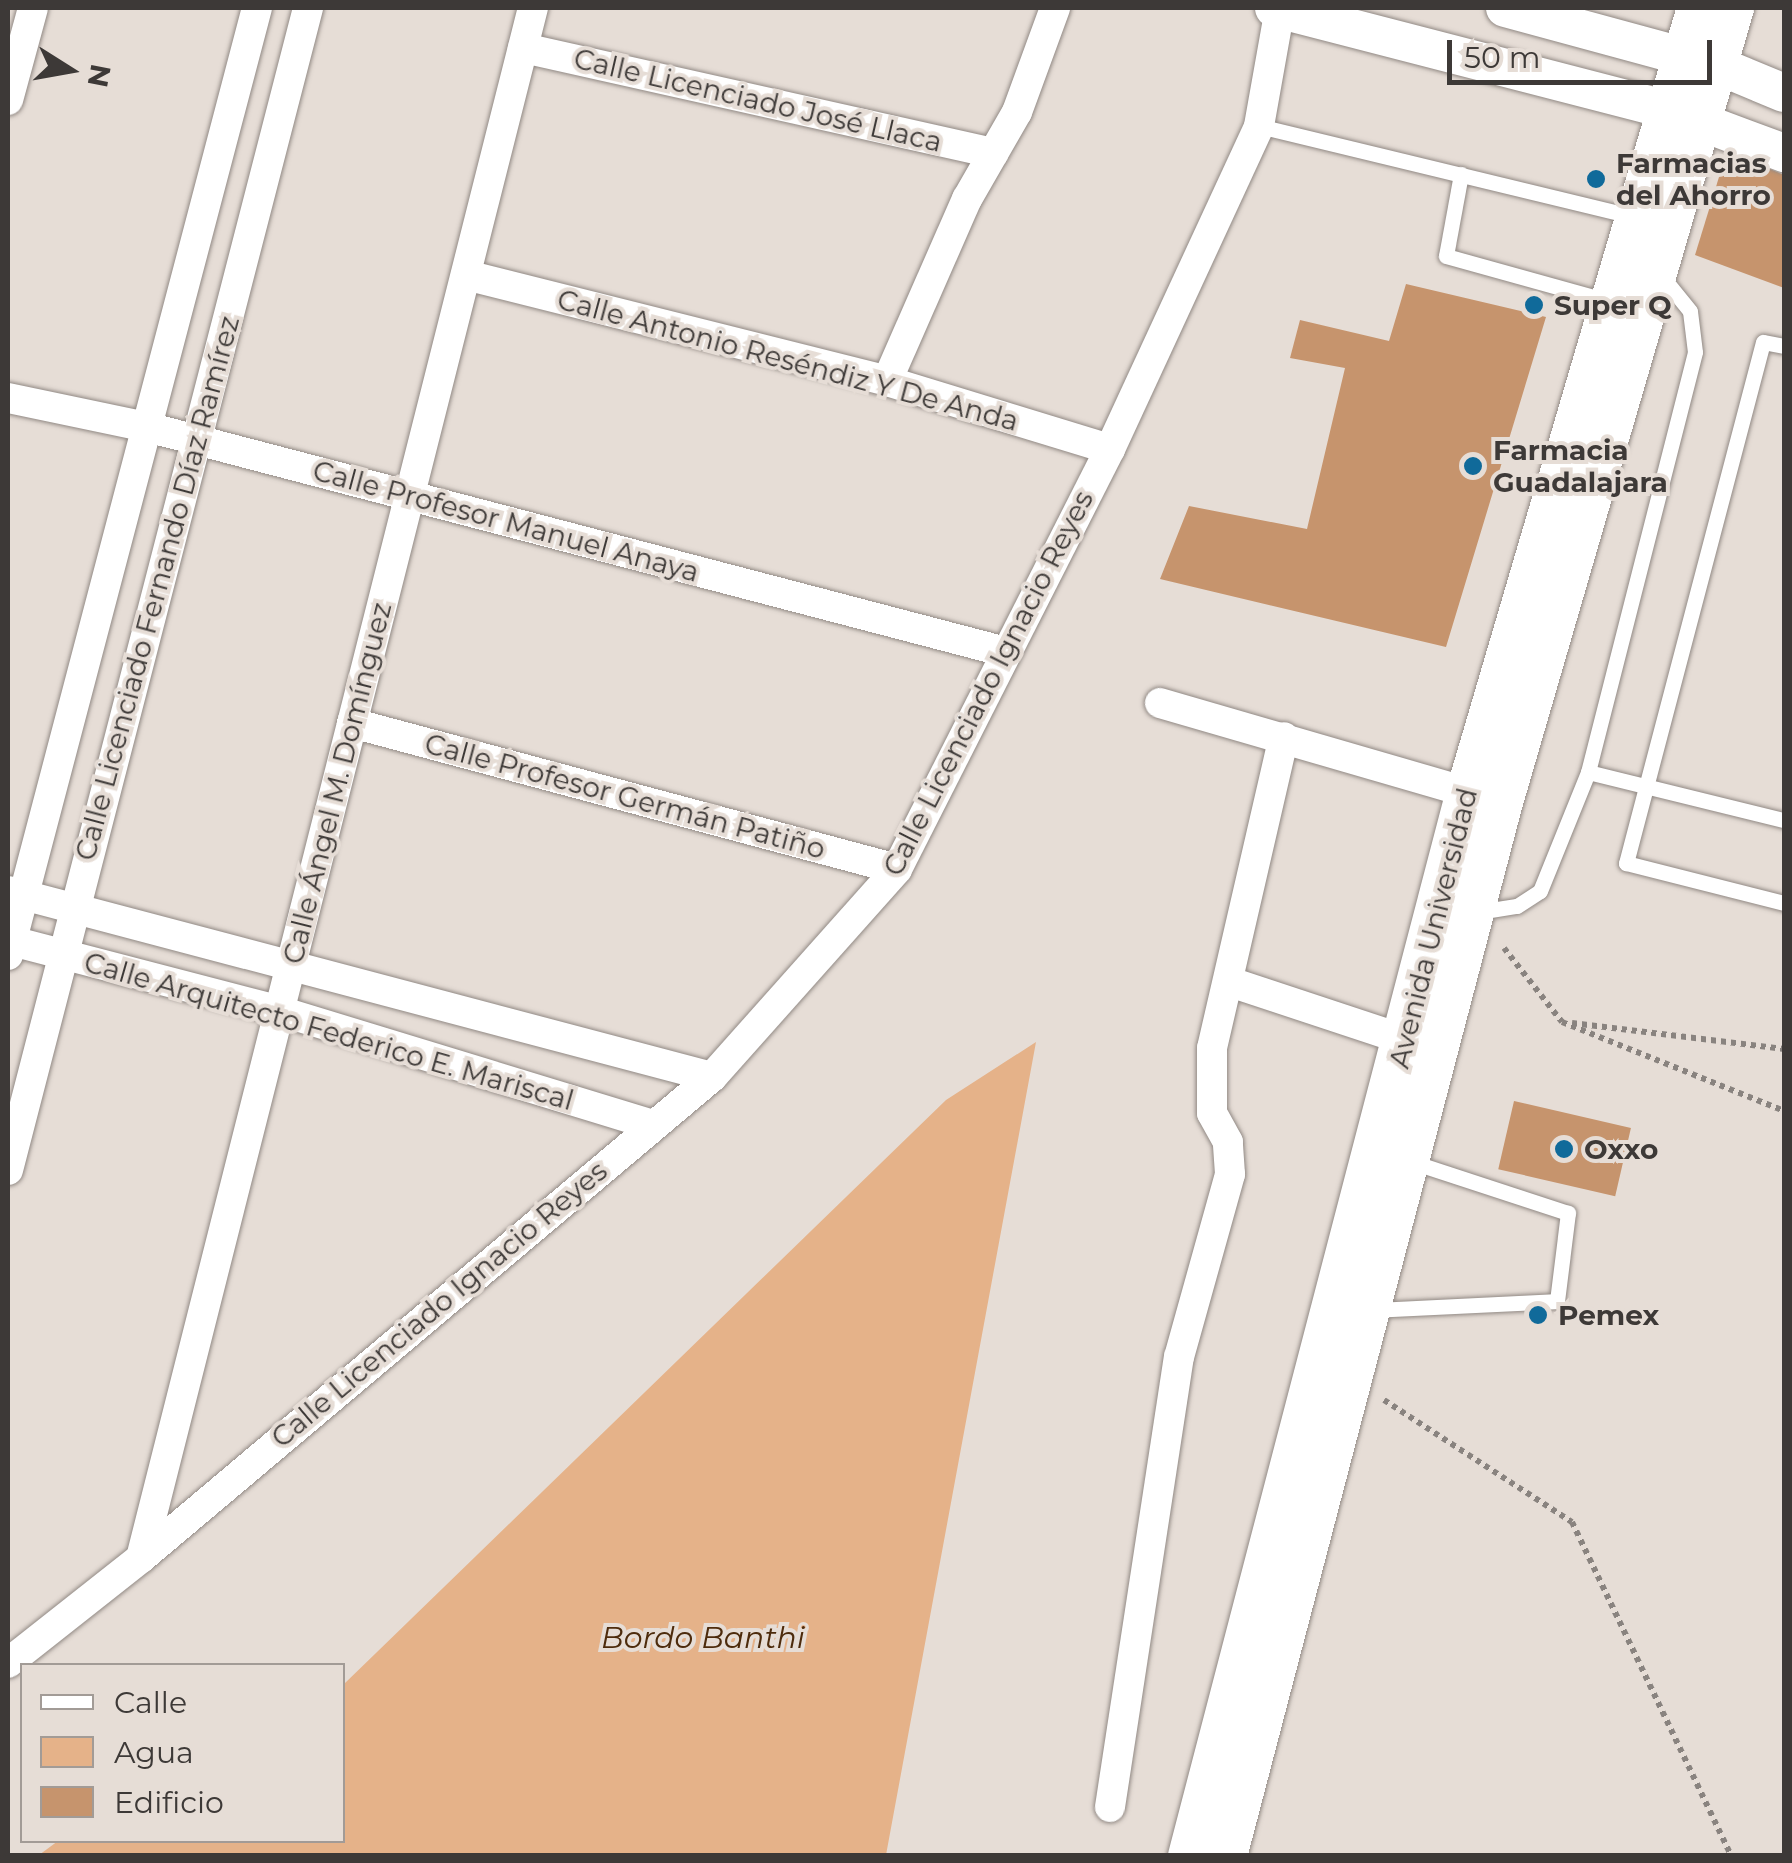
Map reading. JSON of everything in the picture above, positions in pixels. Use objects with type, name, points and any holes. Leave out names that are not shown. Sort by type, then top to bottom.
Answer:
[{"type":"main road","name":"Avenida Universidad","points":[[1698,8],[1702,62]]},
{"type":"main road","name":"Avenida Universidad","points":[[1189,1856],[1405,1040],[1658,272],[1685,116],[1702,62],[1734,8]]},
{"type":"main road","name":"Avenida Universidad","points":[[1226,1856],[1475,912],[1485,797],[1609,302],[1634,217],[1685,116]]},
{"type":"street","points":[[8,100],[34,8]]},
{"type":"street","name":"Calle Licenciado Fernando Díaz Ramírez","points":[[9,946],[15,893],[147,427],[258,8]]},
{"type":"street","name":"Calle Licenciado Fernando Díaz Ramírez","points":[[8,1170],[308,8]]},
{"type":"street","name":"Calle Ángel M. Domínguez","points":[[141,1558],[533,8]]},
{"type":"street","points":[[887,382],[993,153],[1017,112],[1054,8]]},
{"type":"street","points":[[1278,8],[1685,116],[1784,153]]},
{"type":"street","name":"Calle Licenciado Ignacio Reyes","points":[[8,1663],[141,1558],[649,1124],[712,1077],[898,869],[1002,651],[1110,449],[1259,126],[1278,8]]},
{"type":"street","points":[[1504,8],[1702,62],[1784,93]]},
{"type":"street","name":"Calle Licenciado José Llaca","points":[[523,48],[993,153]]},
{"type":"street","name":"Calle Antonio Reséndiz Y De Anda","points":[[466,275],[887,382],[1110,449]]},
{"type":"street","name":"Calle Profesor Manuel Anaya","points":[[8,398],[147,427],[1002,651]]},
{"type":"street","points":[[1160,702],[1485,797]]},
{"type":"street","name":"Calle Profesor Germán Patiño","points":[[352,723],[898,869]]},
{"type":"street","points":[[1110,1807],[1179,1356],[1230,1174],[1228,1142],[1212,1113],[1212,1048],[1284,737]]},
{"type":"street","name":"Calle Arquitecto Federico E. Mariscal","points":[[15,893],[712,1077]]},
{"type":"street","name":"Calle Arquitecto Federico E. Mariscal","points":[[9,946],[62,954],[280,1010],[649,1124]]},
{"type":"street","points":[[1230,982],[1405,1040]]},
{"type":"lane","points":[[1259,126],[1634,217]]},
{"type":"lane","points":[[1461,174],[1446,256],[1609,302]]},
{"type":"lane","points":[[1475,912],[1518,906],[1540,891],[1588,772],[1695,352],[1690,311],[1658,272]]},
{"type":"lane","points":[[1784,346],[1763,342],[1626,863],[1784,903]]},
{"type":"lane","points":[[1588,772],[1784,820]]},
{"type":"lane","points":[[1368,1310],[1557,1301],[1568,1213],[1408,1160]]},
{"type":"path","points":[[1475,912],[1562,1022],[1784,1112]]},
{"type":"path","points":[[1562,1022],[1784,1048]]},
{"type":"path","points":[[1350,1378],[1572,1522],[1731,1856]]},
{"type":"water","name":"Bordo Banthi","points":[[1036,1042],[886,1855],[39,1855],[55,1843],[345,1843],[345,1683],[946,1100]]},
{"type":"building","points":[[1727,151],[1784,175],[1784,288],[1695,255]]},
{"type":"building","points":[[1406,284],[1546,317],[1446,647],[1160,579],[1189,506],[1307,529],[1345,368],[1290,358],[1300,320],[1389,341]]},
{"type":"building","name":"Oxxo","points":[[1514,1101],[1631,1128],[1615,1196],[1498,1169]]},
{"type":"place","name":"Farmacias del Ahorro","points":[[1596,179]]},
{"type":"place","name":"Super Q","points":[[1534,305]]},
{"type":"place","name":"Farmacia Guadalajara","points":[[1473,466]]},
{"type":"place","name":"Oxxo","points":[[1564,1149]]},
{"type":"place","name":"Pemex","points":[[1538,1315]]}]
